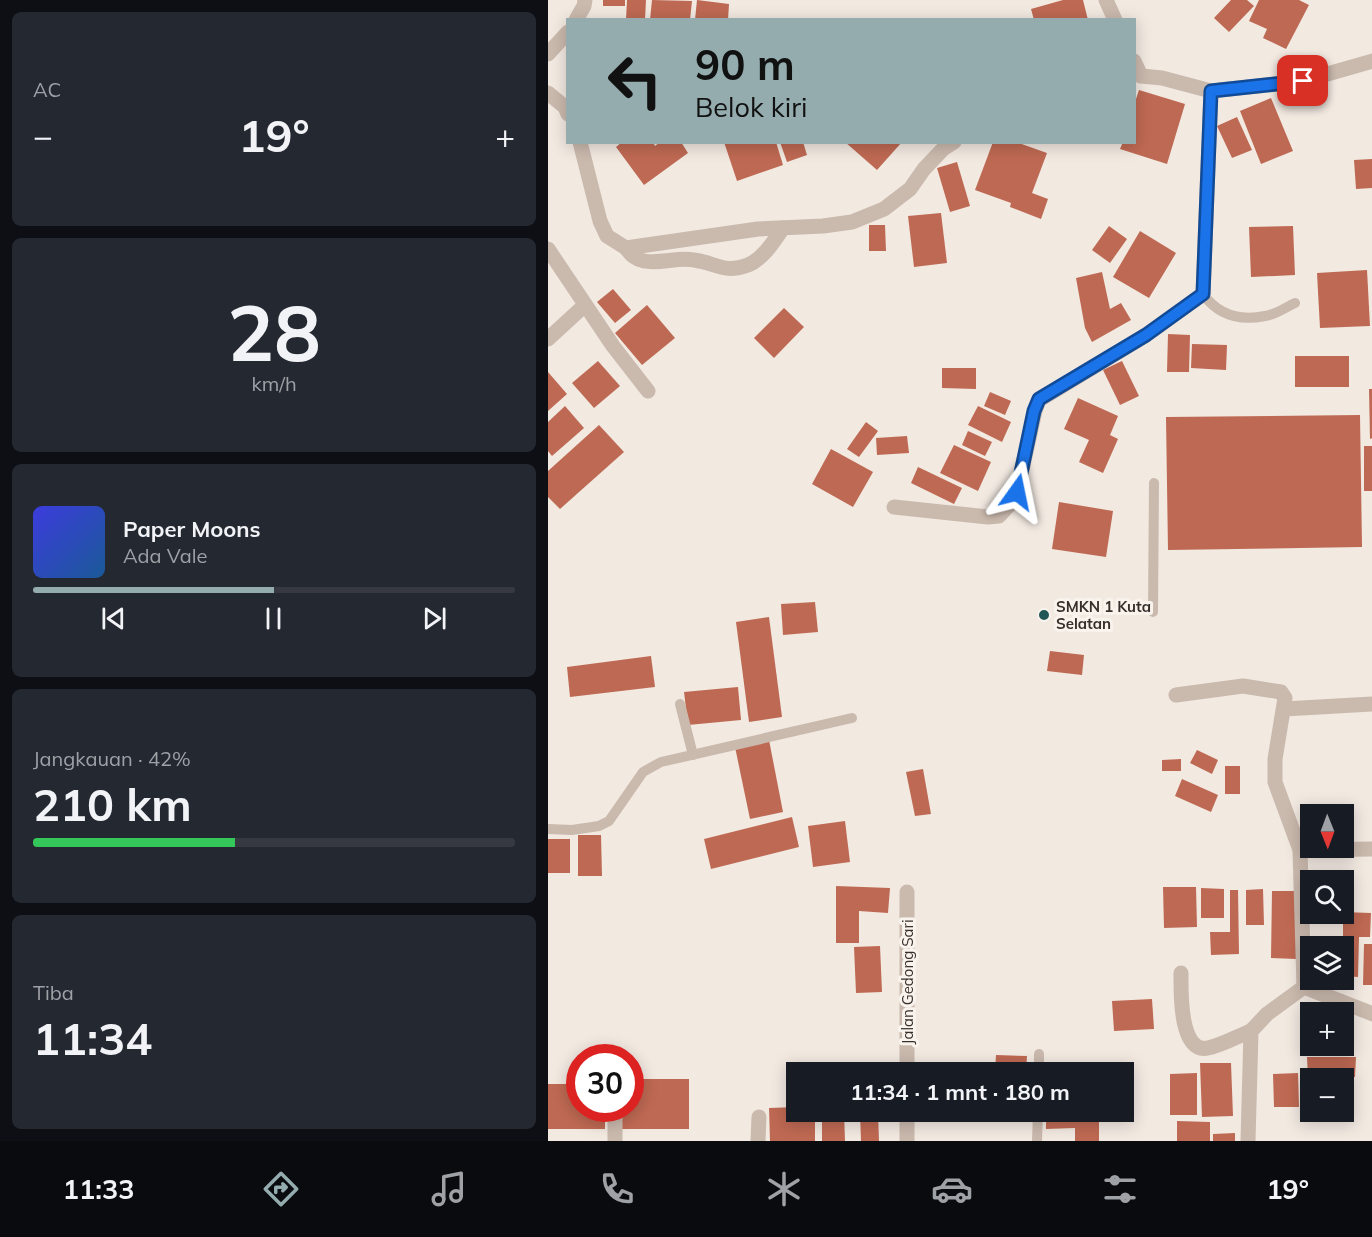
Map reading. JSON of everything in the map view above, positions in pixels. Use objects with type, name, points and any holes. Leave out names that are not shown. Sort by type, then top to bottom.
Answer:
[{"type":"street","points":[[577,18],[585,0]]},
{"type":"street","points":[[1106,0],[1114,18]]},
{"type":"street","points":[[548,54],[566,34]]},
{"type":"street","points":[[1138,77],[1162,78],[1211,91],[1303,81],[1373,61]]},
{"type":"street","points":[[894,507],[988,517],[999,516],[1017,492],[1034,411],[1039,399],[1146,335],[1203,294],[1211,91]]},
{"type":"street","points":[[548,93],[566,109]]},
{"type":"street","points":[[581,144],[606,236],[626,248],[631,256],[646,261],[697,260],[725,269],[733,269],[750,264],[759,257],[783,228]]},
{"type":"street","points":[[626,248],[758,229],[823,226],[852,222],[884,209],[910,189],[924,169],[951,144]]},
{"type":"street","points":[[548,249],[585,305],[648,391]]},
{"type":"street","points":[[548,339],[585,305]]},
{"type":"street","points":[[1176,695],[1243,686],[1280,692],[1285,698],[1275,759],[1275,782],[1300,849]]},
{"type":"street","points":[[1284,709],[1373,704]]},
{"type":"street","points":[[1354,849],[1373,849]]},
{"type":"street","points":[[1300,858],[1303,936]]},
{"type":"street","name":"Jalan Gedong Sari","points":[[907,892],[907,1062]]},
{"type":"street","points":[[1181,973],[1183,1016],[1187,1035],[1199,1048],[1208,1048],[1252,1031],[1267,1014],[1300,990]]},
{"type":"street","points":[[1312,990],[1373,1014]]},
{"type":"street","points":[[1248,1141],[1252,1031]]},
{"type":"street","points":[[758,1141],[759,1117]]},
{"type":"street","points":[[615,1122],[615,1141]]},
{"type":"street","points":[[907,1122],[907,1141]]},
{"type":"lane","points":[[1203,294],[1215,308],[1240,317],[1266,316],[1295,303]]},
{"type":"lane","points":[[1152,612],[1154,483]]},
{"type":"lane","points":[[680,704],[693,755]]},
{"type":"lane","points":[[548,829],[572,830],[599,826],[609,821],[643,772],[661,762],[852,718]]},
{"type":"lane","points":[[1039,1054],[1039,1062]]},
{"type":"lane","points":[[1037,1141],[1038,1122]]},
{"type":"building","points":[[603,0],[625,0],[625,6],[603,6]]},
{"type":"building","points":[[627,0],[646,0],[645,18],[626,18]]},
{"type":"building","points":[[652,0],[692,1],[690,18],[650,18]]},
{"type":"building","points":[[697,0],[729,4],[728,18],[695,18]]},
{"type":"building","points":[[1063,0],[1083,0],[1088,18],[1033,18],[1031,9]]},
{"type":"building","points":[[1231,0],[1247,0],[1254,6],[1229,32],[1214,18]]},
{"type":"building","points":[[1259,0],[1299,0],[1309,5],[1286,49],[1263,38],[1267,29],[1249,21]]},
{"type":"building","points":[[1139,90],[1185,104],[1167,164],[1120,149],[1122,144],[1136,144],[1136,99]]},
{"type":"building","points":[[1271,98],[1293,151],[1261,164],[1240,111]]},
{"type":"building","points":[[1237,117],[1252,150],[1232,158],[1217,126]]},
{"type":"building","points":[[620,144],[654,144],[655,146],[658,144],[682,144],[688,153],[644,185],[616,147]]},
{"type":"building","points":[[725,144],[777,144],[783,165],[737,181]]},
{"type":"building","points":[[781,144],[804,144],[807,155],[787,162]]},
{"type":"building","points":[[847,144],[900,144],[877,170]]},
{"type":"building","points":[[992,144],[1022,144],[1047,153],[1032,193],[1048,199],[1041,219],[1010,207],[1011,203],[975,190]]},
{"type":"building","points":[[1373,159],[1373,188],[1356,189],[1354,160]]},
{"type":"building","points":[[957,162],[970,206],[950,212],[937,168]]},
{"type":"building","points":[[941,213],[947,263],[914,267],[908,216]]},
{"type":"building","points":[[869,225],[885,225],[886,251],[869,251]]},
{"type":"building","points":[[1109,226],[1127,239],[1110,263],[1092,250]]},
{"type":"building","points":[[1293,226],[1295,275],[1251,277],[1249,227]]},
{"type":"building","points":[[1140,231],[1176,253],[1149,298],[1113,277]]},
{"type":"building","points":[[1367,270],[1370,326],[1320,328],[1317,273]]},
{"type":"building","points":[[1102,272],[1110,309],[1121,303],[1131,320],[1092,342],[1085,328],[1076,278]]},
{"type":"building","points":[[613,289],[631,310],[615,323],[597,302]]},
{"type":"building","points":[[647,305],[675,338],[642,365],[615,333]]},
{"type":"building","points":[[784,308],[804,327],[774,358],[754,338]]},
{"type":"building","points":[[1168,334],[1190,335],[1189,372],[1167,372]]},
{"type":"building","points":[[1192,344],[1227,345],[1226,370],[1191,368]]},
{"type":"building","points":[[1295,356],[1349,356],[1349,387],[1295,387]]},
{"type":"building","points":[[598,361],[620,386],[594,408],[572,383]]},
{"type":"building","points":[[1122,361],[1139,396],[1120,405],[1103,370]]},
{"type":"building","points":[[942,368],[976,368],[976,389],[942,388]]},
{"type":"building","points":[[548,372],[567,394],[548,411]]},
{"type":"building","points":[[1369,389],[1373,389],[1373,438],[1370,439]]},
{"type":"building","points":[[990,392],[1011,401],[1005,415],[984,406]]},
{"type":"building","points":[[1078,398],[1118,416],[1110,435],[1118,439],[1103,473],[1079,462],[1089,440],[1064,429]]},
{"type":"building","points":[[565,406],[584,428],[552,456],[548,451],[548,422]]},
{"type":"building","points":[[978,406],[1011,422],[1002,442],[968,425]]},
{"type":"building","points":[[1360,415],[1362,547],[1168,550],[1166,417]]},
{"type":"building","points":[[866,422],[878,431],[859,457],[847,449]]},
{"type":"building","points":[[599,425],[624,452],[560,509],[548,497],[548,471]]},
{"type":"building","points":[[968,431],[992,442],[985,456],[962,445]]},
{"type":"building","points":[[907,436],[909,453],[877,455],[876,438]]},
{"type":"building","points":[[954,445],[991,462],[978,491],[940,473]]},
{"type":"building","points":[[1364,446],[1373,446],[1373,491],[1364,491]]},
{"type":"building","points":[[831,449],[873,472],[853,507],[812,484]]},
{"type":"building","points":[[918,467],[962,488],[954,504],[911,483]]},
{"type":"building","points":[[1059,502],[1113,511],[1106,557],[1052,549]]},
{"type":"building","points":[[815,602],[818,632],[783,635],[781,604]]},
{"type":"building","points":[[769,617],[782,717],[749,722],[736,622]]},
{"type":"building","points":[[1050,651],[1084,655],[1082,675],[1047,671]]},
{"type":"building","points":[[651,656],[655,687],[570,697],[567,667]]},
{"type":"building","points":[[738,687],[741,720],[688,725],[684,692]]},
{"type":"building","points":[[769,740],[783,812],[750,819],[735,747]]},
{"type":"building","points":[[1197,750],[1218,760],[1212,774],[1190,763]]},
{"type":"building","points":[[1181,759],[1181,771],[1162,771],[1162,760]]},
{"type":"building","points":[[1225,766],[1240,766],[1240,794],[1225,794]]},
{"type":"building","points":[[923,769],[931,814],[915,816],[906,772]]},
{"type":"building","points":[[1182,779],[1218,795],[1211,812],[1175,796]]},
{"type":"building","points":[[792,817],[799,847],[711,869],[704,839]]},
{"type":"building","points":[[845,821],[850,862],[813,867],[808,826]]},
{"type":"building","points":[[578,835],[601,835],[602,876],[578,876]]},
{"type":"building","points":[[548,839],[570,839],[570,873],[548,873]]},
{"type":"building","points":[[836,886],[890,888],[888,913],[859,911],[859,943],[836,943]]},
{"type":"building","points":[[1163,887],[1196,887],[1197,927],[1164,928]]},
{"type":"building","points":[[1201,888],[1224,889],[1224,918],[1201,918]]},
{"type":"building","points":[[1263,889],[1264,925],[1246,925],[1246,890]]},
{"type":"building","points":[[1230,890],[1238,890],[1239,954],[1211,955],[1210,932],[1230,932]]},
{"type":"building","points":[[1272,891],[1297,891],[1296,959],[1271,958]]},
{"type":"building","points":[[1354,912],[1371,913],[1370,937],[1359,937],[1358,977],[1354,977],[1354,936],[1343,936],[1343,924],[1354,924]]},
{"type":"building","points":[[1364,944],[1373,944],[1373,985],[1363,985]]},
{"type":"building","points":[[880,946],[882,992],[856,993],[854,947]]},
{"type":"building","points":[[1152,999],[1154,1029],[1114,1031],[1112,1001]]},
{"type":"building","points":[[996,1055],[1027,1056],[1027,1062],[996,1062]]},
{"type":"building","points":[[1307,1057],[1356,1057],[1355,1077],[1354,1068],[1308,1068]]},
{"type":"building","points":[[1200,1063],[1231,1063],[1233,1116],[1202,1117]]},
{"type":"building","points":[[1197,1073],[1197,1115],[1170,1115],[1170,1074]]},
{"type":"building","points":[[1298,1073],[1299,1107],[1274,1107],[1273,1074]]},
{"type":"building","points":[[644,1079],[689,1079],[689,1129],[622,1129],[622,1122],[644,1122]]},
{"type":"building","points":[[548,1084],[566,1084],[566,1122],[605,1122],[605,1129],[548,1129]]},
{"type":"building","points":[[786,1107],[786,1122],[815,1122],[815,1141],[770,1141],[769,1108]]},
{"type":"building","points":[[1177,1121],[1210,1122],[1210,1141],[1177,1141]]},
{"type":"building","points":[[822,1122],[844,1122],[845,1141],[822,1141]]},
{"type":"building","points":[[860,1122],[878,1122],[879,1141],[861,1141]]},
{"type":"building","points":[[1046,1122],[1099,1122],[1099,1141],[1075,1141],[1075,1128],[1046,1129]]},
{"type":"building","points":[[1235,1133],[1235,1141],[1213,1141],[1213,1134]]},
{"type":"place","name":"SMKN 1 Kuta Selatan","points":[[1044,615]]},
{"type":"route","points":[[1017,492],[1034,411],[1039,399],[1146,335],[1203,294],[1211,91],[1303,81]]}]
